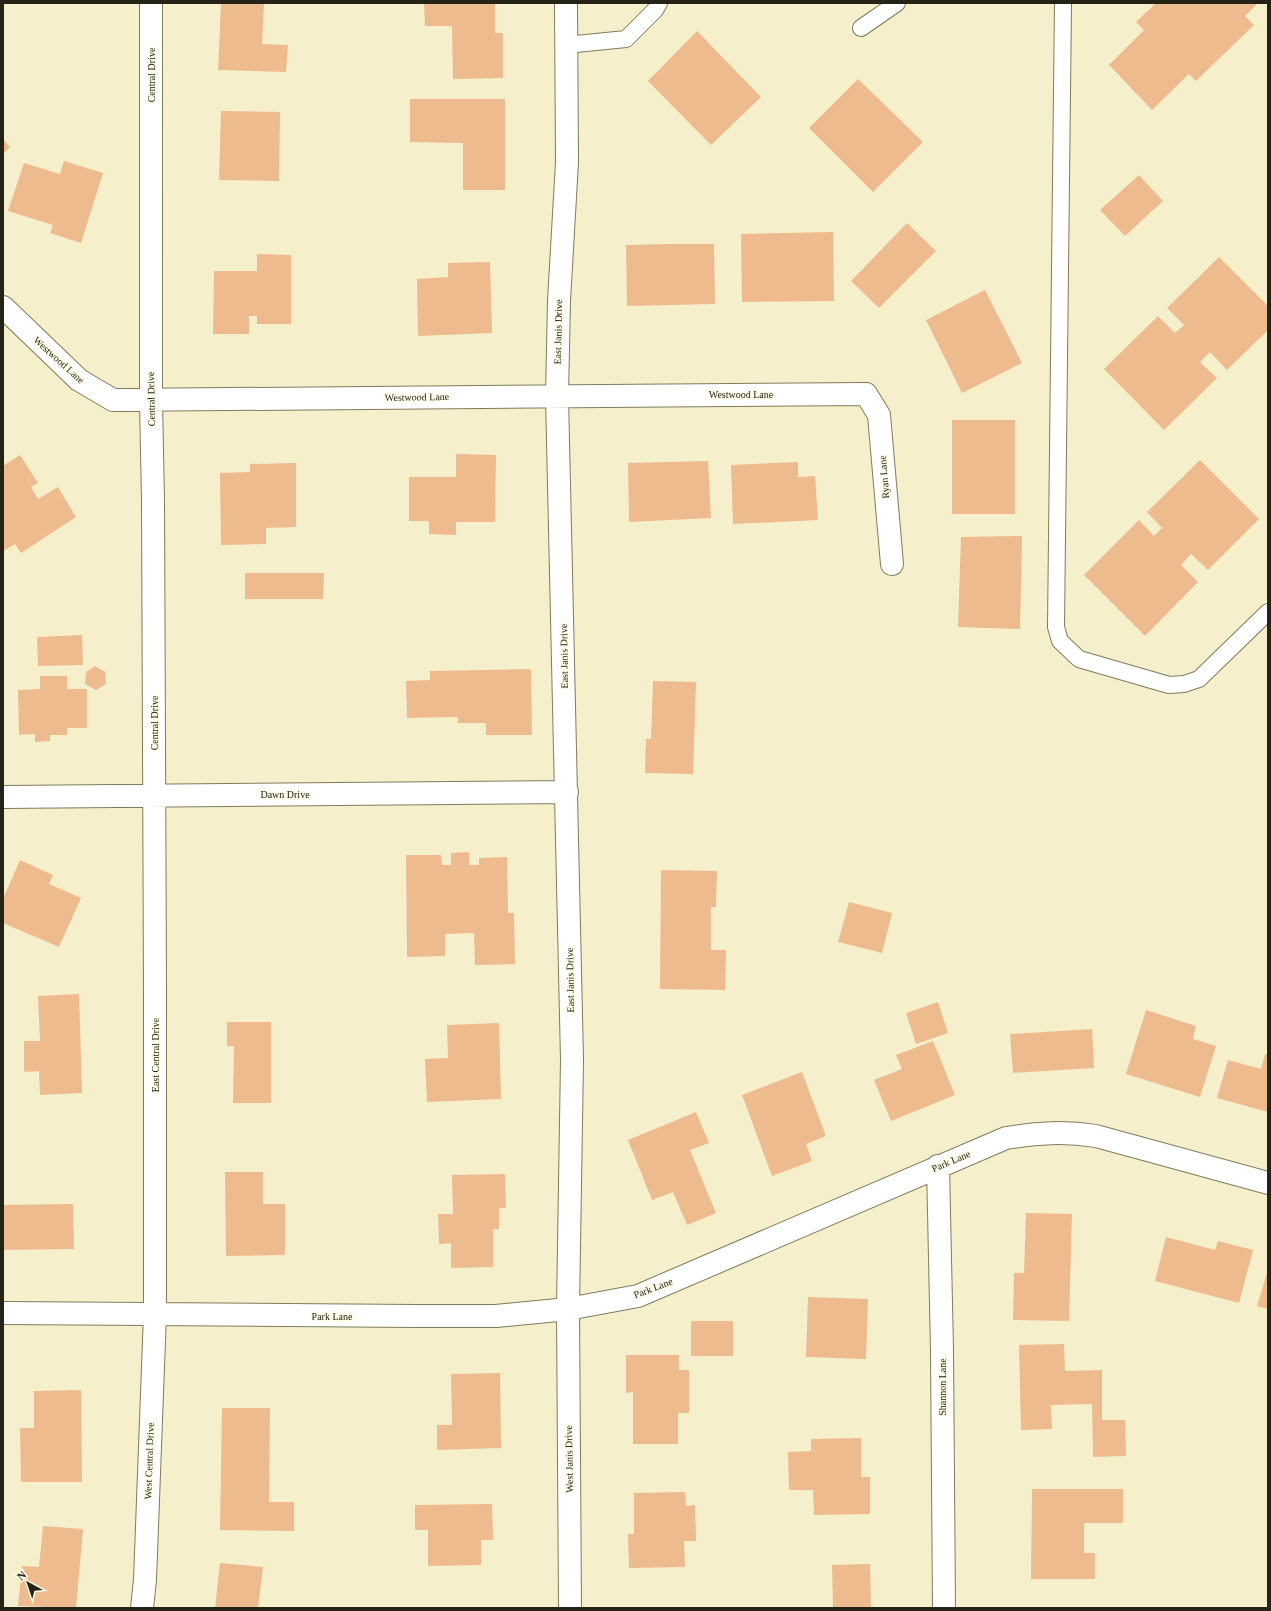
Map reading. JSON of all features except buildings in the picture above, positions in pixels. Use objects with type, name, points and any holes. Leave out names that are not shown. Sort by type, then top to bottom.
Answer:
[{"type":"street","name":"Central Drive","points":[[150,3],[154,796]]},
{"type":"street","name":"East Janis Drive","points":[[566,3],[567,162],[559,301],[557,396],[572,1060],[568,1309]]},
{"type":"street","name":"Westwood Lane","points":[[3,307],[79,380],[113,400],[151,401],[866,394]]},
{"type":"street","name":"Ryan Lane","points":[[866,394],[879,415],[892,564]]},
{"type":"street","name":"Dawn Drive","points":[[3,797],[567,792]]},
{"type":"street","name":"East Central Drive","points":[[154,796],[155,1314]]},
{"type":"street","name":"Park Lane","points":[[3,1312],[474,1316],[568,1309],[638,1296],[1006,1138],[1040,1132],[1067,1132],[1096,1136],[1268,1183]]},
{"type":"street","name":"Shannon Lane","points":[[938,1166],[942,1350],[944,1608]]},
{"type":"street","name":"West Janis Drive","points":[[568,1309],[570,1608]]},
{"type":"street","name":"West Central Drive","points":[[142,1608],[145,1580],[155,1314]]},
{"type":"lane","points":[[566,45],[626,39],[655,10],[659,3]]},
{"type":"lane","points":[[861,28],[897,3]]},
{"type":"lane","points":[[1063,3],[1056,627],[1060,641],[1079,659],[1169,685],[1184,684],[1199,679],[1268,612]]}]
